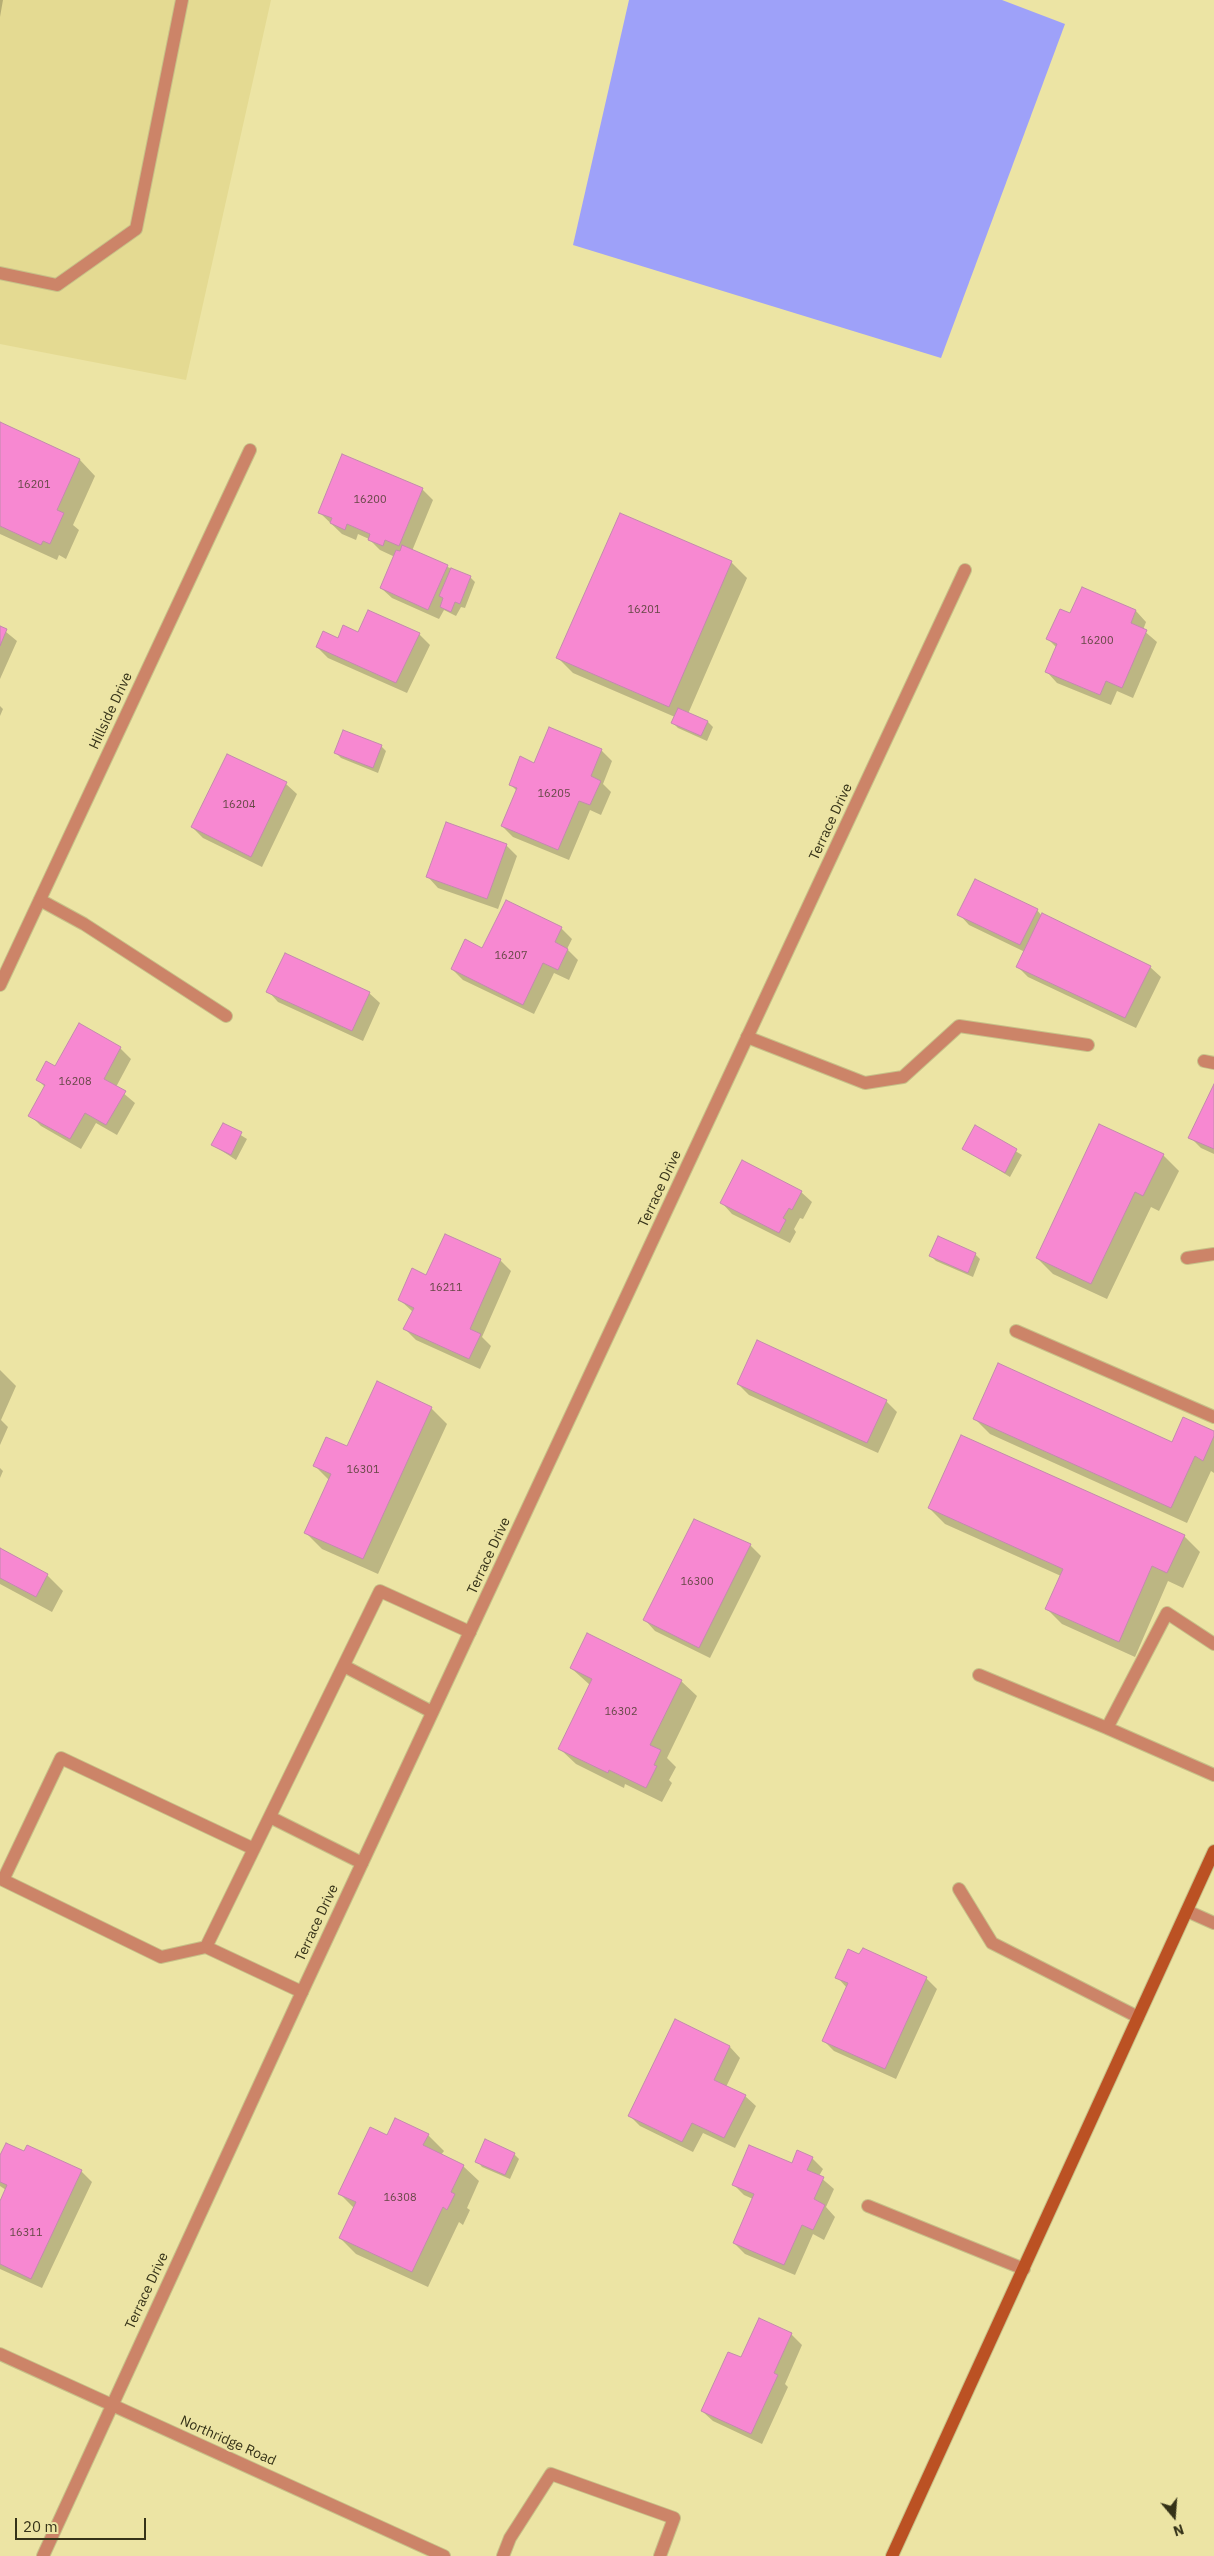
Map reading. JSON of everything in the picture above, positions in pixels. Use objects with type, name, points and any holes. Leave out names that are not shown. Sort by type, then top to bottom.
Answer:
[{"type":"main road","points":[[892,2556],[1214,1852]]},
{"type":"street","points":[[0,273],[58,285],[136,229],[182,0]]},
{"type":"street","name":"Hillside Drive","points":[[0,985],[250,450]]},
{"type":"street","name":"Terrace Drive","points":[[43,2556],[302,1992],[965,570]]},
{"type":"street","points":[[40,900],[84,924],[226,1016]]},
{"type":"street","points":[[747,1037],[865,1083],[903,1077],[959,1026],[1088,1045]]},
{"type":"street","points":[[1187,1258],[1214,1254]]},
{"type":"street","points":[[1016,1330],[1214,1417]]},
{"type":"street","points":[[206,1947],[380,1591],[470,1632]]},
{"type":"street","points":[[1107,1728],[1167,1613],[1214,1644]]},
{"type":"street","points":[[344,1666],[432,1712]]},
{"type":"street","points":[[978,1675],[1107,1728],[1214,1775]]},
{"type":"street","points":[[254,1849],[61,1758],[3,1880],[161,1956],[206,1947],[302,1992]]},
{"type":"street","points":[[270,1817],[362,1863]]},
{"type":"street","points":[[959,1889],[992,1943],[1138,2017]]},
{"type":"street","points":[[1187,1911],[1214,1923]]},
{"type":"street","points":[[868,2206],[1024,2268]]},
{"type":"street","name":"Northridge Road","points":[[0,2354],[444,2556]]},
{"type":"street","points":[[502,2556],[510,2538],[551,2474],[674,2518],[660,2556]]},
{"type":"shaded area","points":[[0,0],[271,0],[186,380],[0,344]]},
{"type":"water","points":[[629,0],[1002,0],[1065,24],[941,358],[573,245]]},
{"type":"building","points":[[0,422],[80,459],[57,510],[64,513],[50,544],[43,541],[41,545],[0,526]]},
{"type":"building","points":[[342,454],[423,488],[399,546],[385,540],[383,546],[368,540],[370,534],[347,524],[345,530],[330,523],[332,518],[318,513]]},
{"type":"building","points":[[620,513],[732,561],[669,707],[556,658]]},
{"type":"building","points":[[402,545],[448,565],[428,610],[380,588],[396,550],[400,551]]},
{"type":"building","points":[[451,568],[471,576],[460,604],[455,602],[451,612],[440,607],[443,598],[439,596]]},
{"type":"building","points":[[1082,587],[1136,610],[1131,623],[1147,630],[1122,688],[1106,681],[1100,695],[1045,672],[1057,644],[1046,639],[1060,609],[1070,613]]},
{"type":"building","points":[[368,610],[420,633],[396,683],[316,647],[323,631],[338,638],[343,625],[358,632]]},
{"type":"building","points":[[0,626],[7,629],[0,646]]},
{"type":"building","points":[[678,708],[708,721],[701,736],[671,723]]},
{"type":"building","points":[[549,727],[602,749],[591,776],[601,781],[590,805],[579,801],[558,850],[501,826],[517,788],[509,785],[520,756],[534,763]]},
{"type":"building","points":[[343,730],[382,745],[373,768],[334,753]]},
{"type":"building","points":[[227,754],[287,782],[251,857],[191,827]]},
{"type":"building","points":[[446,822],[507,844],[487,899],[426,877]]},
{"type":"building","points":[[975,879],[1038,909],[1020,945],[957,915]]},
{"type":"building","points":[[506,900],[562,927],[555,942],[568,949],[558,970],[543,963],[523,1005],[451,969],[465,939],[482,948]]},
{"type":"building","points":[[1042,913],[1151,966],[1125,1018],[1016,967]]},
{"type":"building","points":[[285,953],[370,992],[352,1031],[266,992]]},
{"type":"building","points":[[79,1023],[121,1047],[104,1079],[126,1091],[106,1125],[85,1113],[70,1139],[28,1116],[45,1085],[36,1080],[46,1061],[55,1066]]},
{"type":"building","points":[[1214,1084],[1214,1149],[1188,1138]]},
{"type":"building","points":[[223,1123],[242,1132],[231,1155],[211,1145]]},
{"type":"building","points":[[1099,1124],[1164,1154],[1143,1196],[1135,1192],[1091,1284],[1036,1258]]},
{"type":"building","points":[[975,1125],[1017,1149],[1005,1173],[962,1149]]},
{"type":"building","points":[[742,1160],[802,1191],[792,1210],[789,1208],[783,1218],[786,1220],[779,1233],[720,1203]]},
{"type":"building","points":[[445,1234],[501,1259],[470,1329],[481,1334],[469,1359],[403,1329],[414,1308],[398,1300],[412,1268],[426,1275]]},
{"type":"building","points":[[938,1236],[976,1253],[968,1273],[929,1256]]},
{"type":"building","points":[[757,1340],[887,1400],[867,1443],[737,1384]]},
{"type":"building","points":[[998,1363],[1172,1442],[1183,1417],[1214,1431],[1214,1436],[1203,1461],[1195,1456],[1171,1508],[973,1419]]},
{"type":"building","points":[[377,1381],[432,1407],[363,1559],[304,1533],[331,1474],[313,1466],[326,1437],[347,1446]]},
{"type":"building","points":[[961,1435],[1185,1535],[1167,1573],[1152,1566],[1119,1642],[1045,1609],[1063,1569],[928,1508]]},
{"type":"building","points":[[694,1519],[751,1544],[699,1648],[643,1620]]},
{"type":"building","points":[[0,1548],[48,1574],[36,1597],[0,1578]]},
{"type":"building","points":[[587,1633],[682,1680],[650,1745],[661,1750],[654,1765],[657,1766],[646,1788],[609,1770],[608,1773],[558,1749],[592,1679],[570,1668]]},
{"type":"building","points":[[863,1948],[927,1977],[885,2069],[822,2041],[848,1983],[835,1978],[848,1949],[859,1954]]},
{"type":"building","points":[[675,2019],[730,2046],[714,2080],[746,2095],[724,2138],[692,2123],[682,2142],[628,2116]]},
{"type":"building","points":[[395,2118],[429,2134],[423,2145],[464,2165],[451,2192],[455,2194],[447,2210],[443,2207],[412,2272],[339,2238],[356,2202],[338,2194],[370,2127],[387,2135]]},
{"type":"building","points":[[485,2139],[515,2153],[505,2175],[475,2162]]},
{"type":"building","points":[[6,2143],[24,2151],[27,2145],[82,2170],[31,2279],[0,2264],[0,2201],[7,2185],[0,2182],[0,2155]]},
{"type":"building","points":[[749,2145],[792,2163],[797,2150],[813,2157],[807,2170],[824,2177],[814,2199],[825,2205],[813,2230],[802,2225],[784,2265],[733,2243],[754,2194],[732,2185]]},
{"type":"building","points":[[759,2318],[792,2333],[774,2373],[778,2375],[751,2434],[701,2411],[728,2352],[741,2357]]}]
